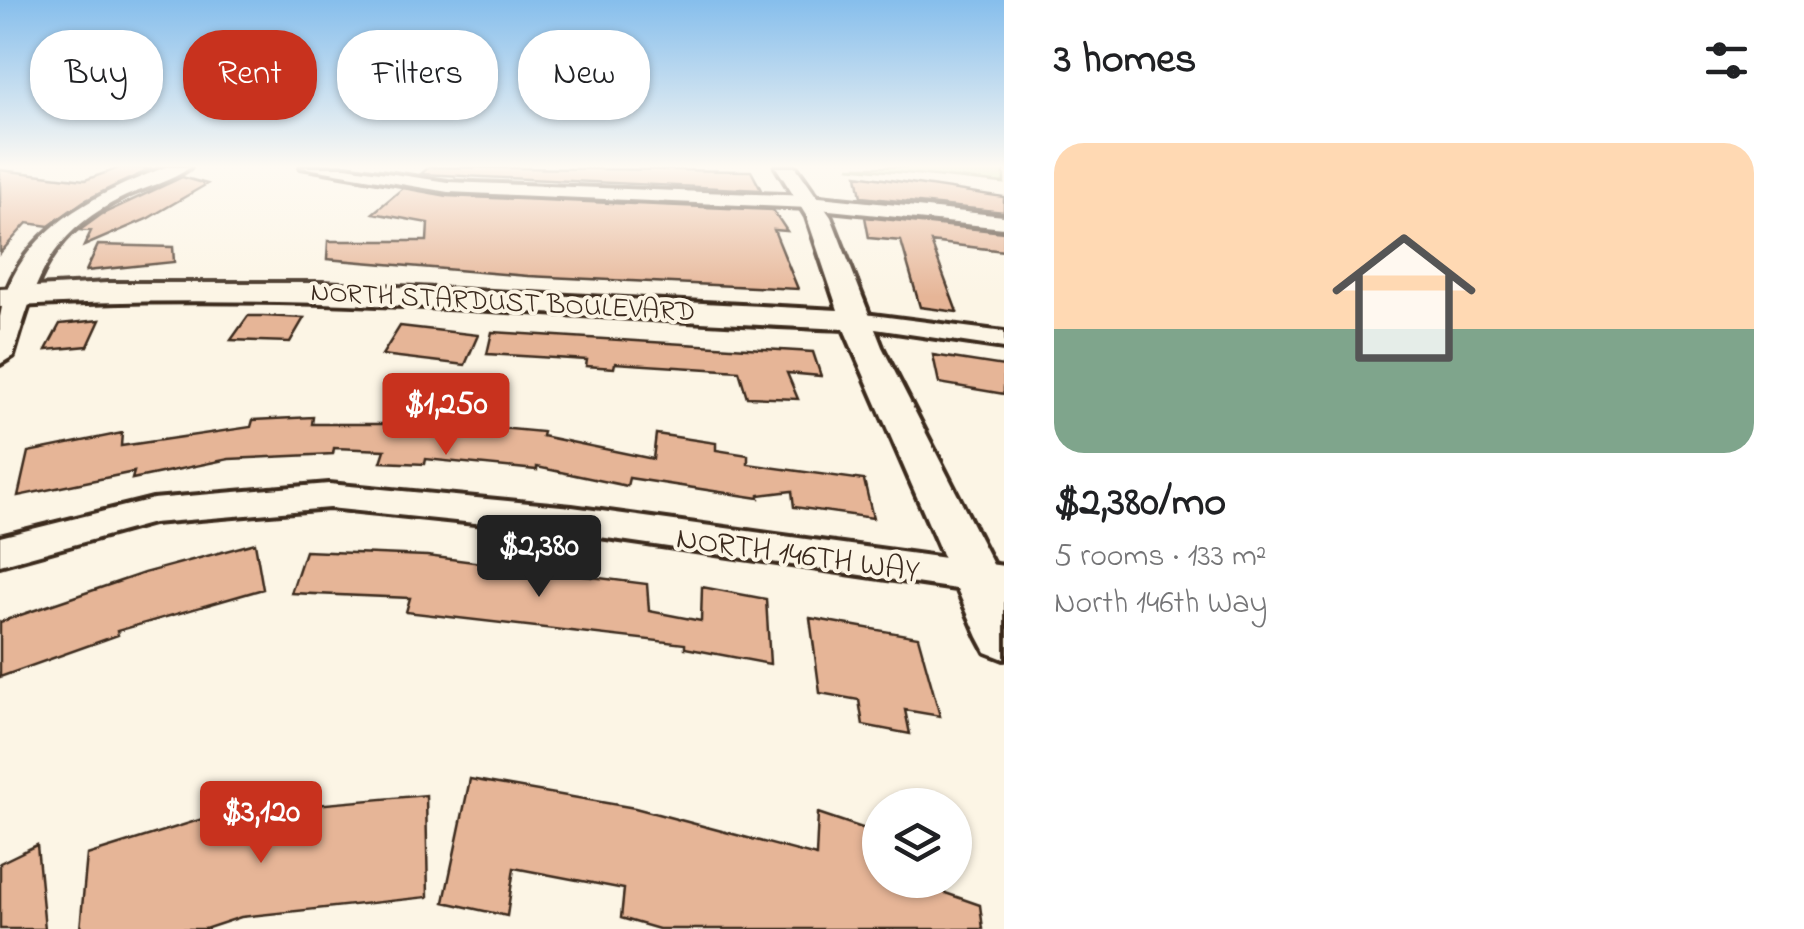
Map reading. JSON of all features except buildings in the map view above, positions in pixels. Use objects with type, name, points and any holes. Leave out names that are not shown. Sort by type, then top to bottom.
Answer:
[{"type":"street","points":[[0,356],[11,297],[66,224],[89,210]]},
{"type":"street","points":[[813,210],[858,320],[990,579],[1004,637]]},
{"type":"street","points":[[891,210],[1004,222]]},
{"type":"street","name":"NORTH STARDUST BOULEVARD","points":[[11,297],[184,287],[304,288],[858,320],[1004,340]]},
{"type":"street","name":"NORTH 146TH WAY","points":[[0,552],[153,512],[329,496],[572,520],[990,579]]}]
